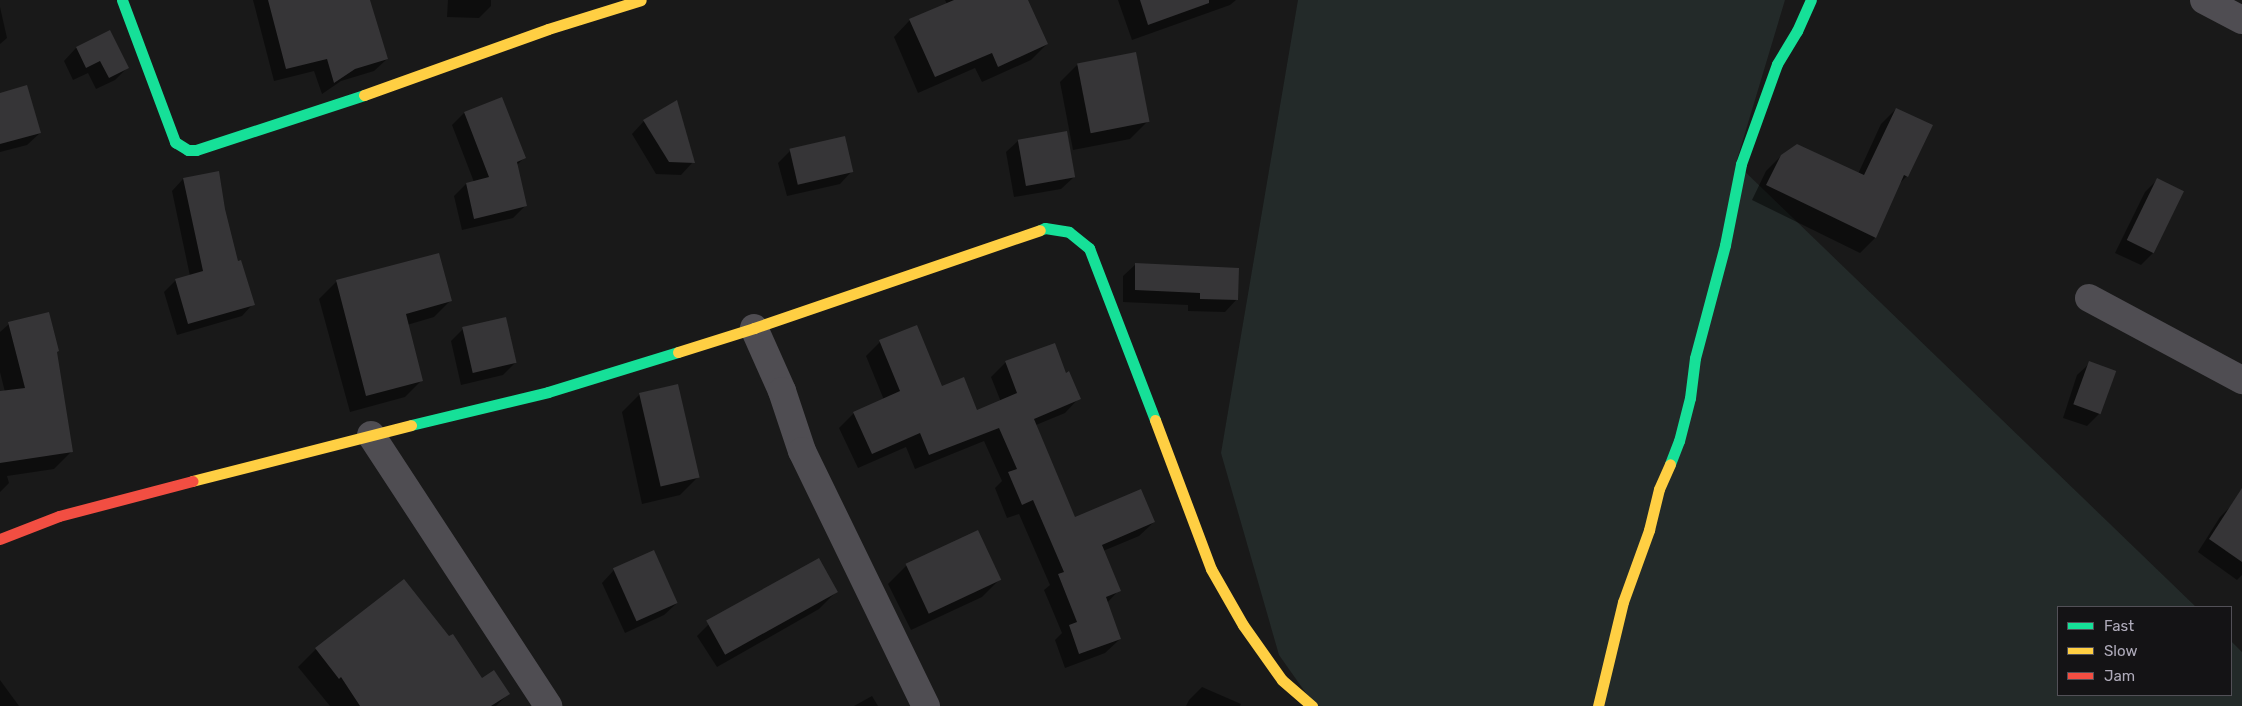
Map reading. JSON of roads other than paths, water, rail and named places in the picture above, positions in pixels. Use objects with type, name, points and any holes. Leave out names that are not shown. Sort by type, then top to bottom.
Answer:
[{"type":"street","points":[[122,0],[175,142],[188,150],[196,150],[393,85],[556,26],[641,0]]},
{"type":"street","points":[[1598,706],[1623,602],[1649,530],[1659,489],[1679,441],[1690,398],[1695,358],[1725,245],[1741,164],[1776,64],[1797,31],[1811,0]]},
{"type":"street","points":[[2204,0],[2242,20]]},
{"type":"street","points":[[0,539],[59,516],[371,435],[548,392],[754,328],[1045,228],[1069,232],[1089,248],[1211,569],[1243,626],[1282,680],[1312,706]]},
{"type":"street","points":[[2089,298],[2242,380]]},
{"type":"street","points":[[754,328],[782,391],[802,451],[926,706]]},
{"type":"street","points":[[371,435],[548,706]]}]
